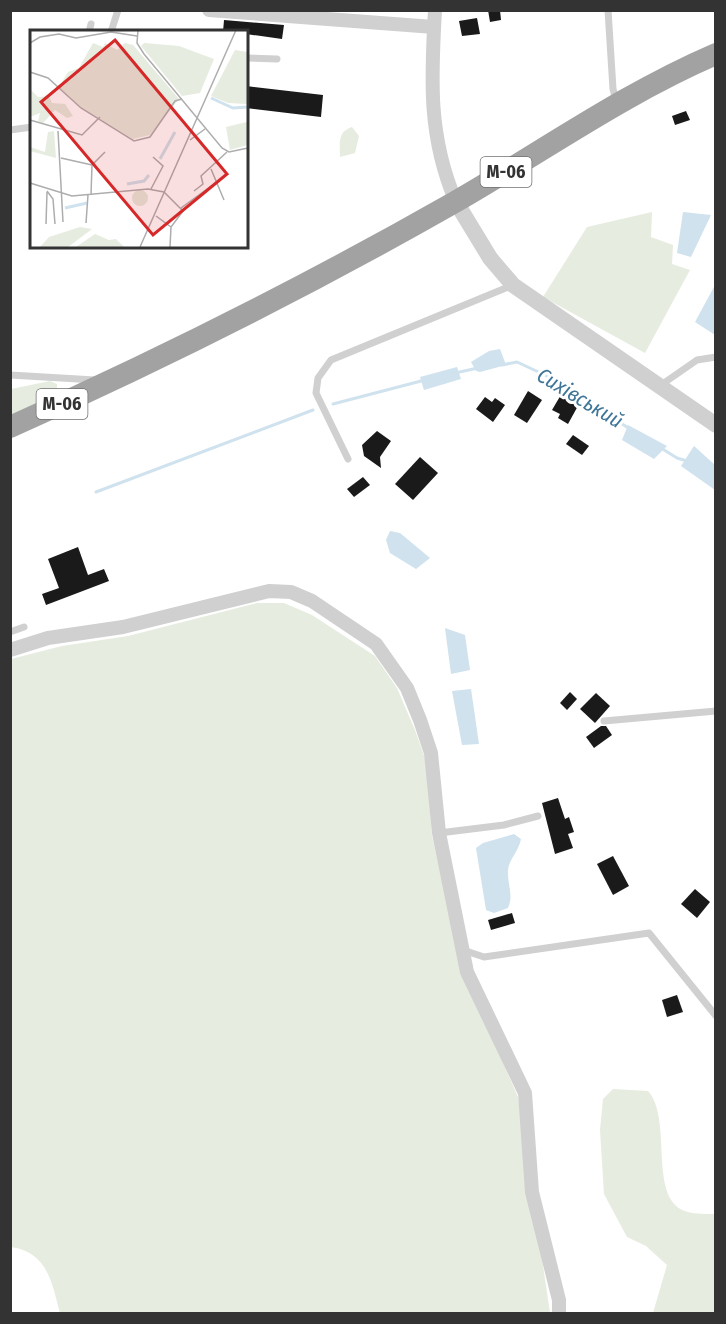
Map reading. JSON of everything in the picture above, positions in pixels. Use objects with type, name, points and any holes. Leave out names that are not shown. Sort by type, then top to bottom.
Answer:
[{"type":"highway","name":"М-06","points":[[10,427],[112,381],[296,290],[456,201],[617,104],[716,54]]},
{"type":"street","points":[[209,10],[434,27]]},
{"type":"street","points":[[435,10],[432,111],[440,157],[456,201],[490,258],[513,285],[716,425]]},
{"type":"street","points":[[10,650],[48,638],[123,627],[269,591],[291,592],[376,644],[406,688],[431,753],[439,833],[467,972],[525,1093],[532,1192],[559,1300],[559,1314]]},
{"type":"lane","points":[[112,30],[118,10]]},
{"type":"lane","points":[[608,10],[613,89],[617,104]]},
{"type":"lane","points":[[248,58],[277,59]]},
{"type":"lane","points":[[10,130],[30,127]]},
{"type":"lane","points":[[348,459],[316,393],[318,378],[331,360],[513,285]]},
{"type":"lane","points":[[659,387],[697,360],[716,357]]},
{"type":"lane","points":[[10,375],[112,381]]},
{"type":"lane","points":[[10,632],[24,627]]},
{"type":"lane","points":[[604,721],[716,711]]},
{"type":"lane","points":[[439,833],[504,825],[538,816]]},
{"type":"lane","points":[[463,950],[484,957],[649,933],[716,1016]]},
{"type":"shaded area","points":[[352,127],[359,136],[355,153],[340,157],[342,135]]},
{"type":"shaded area","points":[[652,212],[651,237],[673,245],[672,264],[690,270],[645,353],[543,297],[587,227]]},
{"type":"shaded area","points":[[50,381],[57,384],[57,392],[44,398],[41,403],[11,415],[11,389]]},
{"type":"shaded area","points":[[257,603],[284,603],[312,615],[375,656],[397,688],[415,730],[426,761],[432,836],[464,973],[518,1097],[550,1313],[60,1313],[51,1281],[41,1262],[23,1250],[11,1247],[11,659],[62,646],[128,636]]},
{"type":"shaded area","points":[[613,1089],[648,1091],[655,1104],[659,1121],[664,1177],[668,1193],[675,1205],[688,1212],[715,1214],[715,1313],[653,1313],[667,1265],[646,1246],[627,1237],[604,1194],[600,1130],[603,1099]]},
{"type":"water","points":[[683,212],[711,215],[691,257],[677,253]]},
{"type":"water","points":[[715,285],[715,335],[695,322]]},
{"type":"water","points":[[500,349],[506,365],[476,371],[471,362],[489,351]]},
{"type":"water","points":[[457,367],[461,379],[424,390],[420,377]]},
{"type":"water","points":[[628,425],[667,446],[654,459],[622,440]]},
{"type":"water","points":[[694,446],[715,465],[715,490],[681,466]]},
{"type":"water","points":[[390,531],[400,533],[430,558],[416,569],[390,553],[386,540]]},
{"type":"water","points":[[445,628],[465,635],[470,670],[451,674]]},
{"type":"water","points":[[471,689],[479,744],[462,745],[452,691]]},
{"type":"water","points":[[514,834],[521,839],[508,870],[510,903],[508,908],[494,913],[486,910],[476,848],[483,843]]},
{"type":"building","points":[[488,10],[500,10],[501,20],[490,22]]},
{"type":"building","points":[[477,18],[480,34],[462,36],[459,21]]},
{"type":"building","points":[[224,20],[284,25],[282,39],[248,34],[248,30],[223,30]]},
{"type":"building","points":[[248,86],[323,95],[321,117],[248,108]]},
{"type":"building","points":[[686,111],[690,120],[675,125],[672,116]]},
{"type":"building","points":[[528,391],[542,400],[527,423],[514,415]]},
{"type":"building","points":[[562,393],[579,404],[568,424],[558,418],[560,414],[552,410]]},
{"type":"building","points":[[485,397],[492,402],[495,398],[505,405],[493,422],[476,409]]},
{"type":"building","points":[[377,431],[391,441],[380,457],[381,468],[364,456],[362,445]]},
{"type":"building","points":[[573,435],[589,446],[582,455],[566,444]]},
{"type":"building","points":[[420,457],[438,473],[413,500],[395,484]]},
{"type":"building","points":[[363,477],[370,485],[354,497],[347,489]]},
{"type":"building","points":[[78,547],[88,575],[104,569],[109,581],[46,605],[42,594],[59,588],[48,559]]},
{"type":"building","points":[[570,692],[577,699],[567,710],[560,703]]},
{"type":"building","points":[[596,693],[610,706],[595,723],[580,709]]},
{"type":"building","points":[[601,726],[606,726],[612,735],[594,748],[586,737]]},
{"type":"building","points":[[558,798],[565,819],[569,817],[574,832],[568,834],[573,848],[555,854],[542,803]]},
{"type":"building","points":[[613,856],[629,886],[613,895],[597,864]]},
{"type":"building","points":[[695,889],[710,902],[697,918],[681,904]]},
{"type":"building","points":[[512,913],[515,923],[491,930],[488,920]]},
{"type":"building","points":[[677,995],[683,1012],[667,1017],[662,1000]]},
{"type":"waterway","name":"Сихівський","points":[[502,365],[517,362],[547,376],[630,429]]},
{"type":"waterway","name":"Сихівський","points":[[455,373],[478,368]]},
{"type":"waterway","name":"Сихівський","points":[[333,404],[425,380]]},
{"type":"waterway","name":"Сихівський","points":[[96,492],[313,410]]},
{"type":"waterway","name":"Сихівський","points":[[661,448],[687,461]]}]
